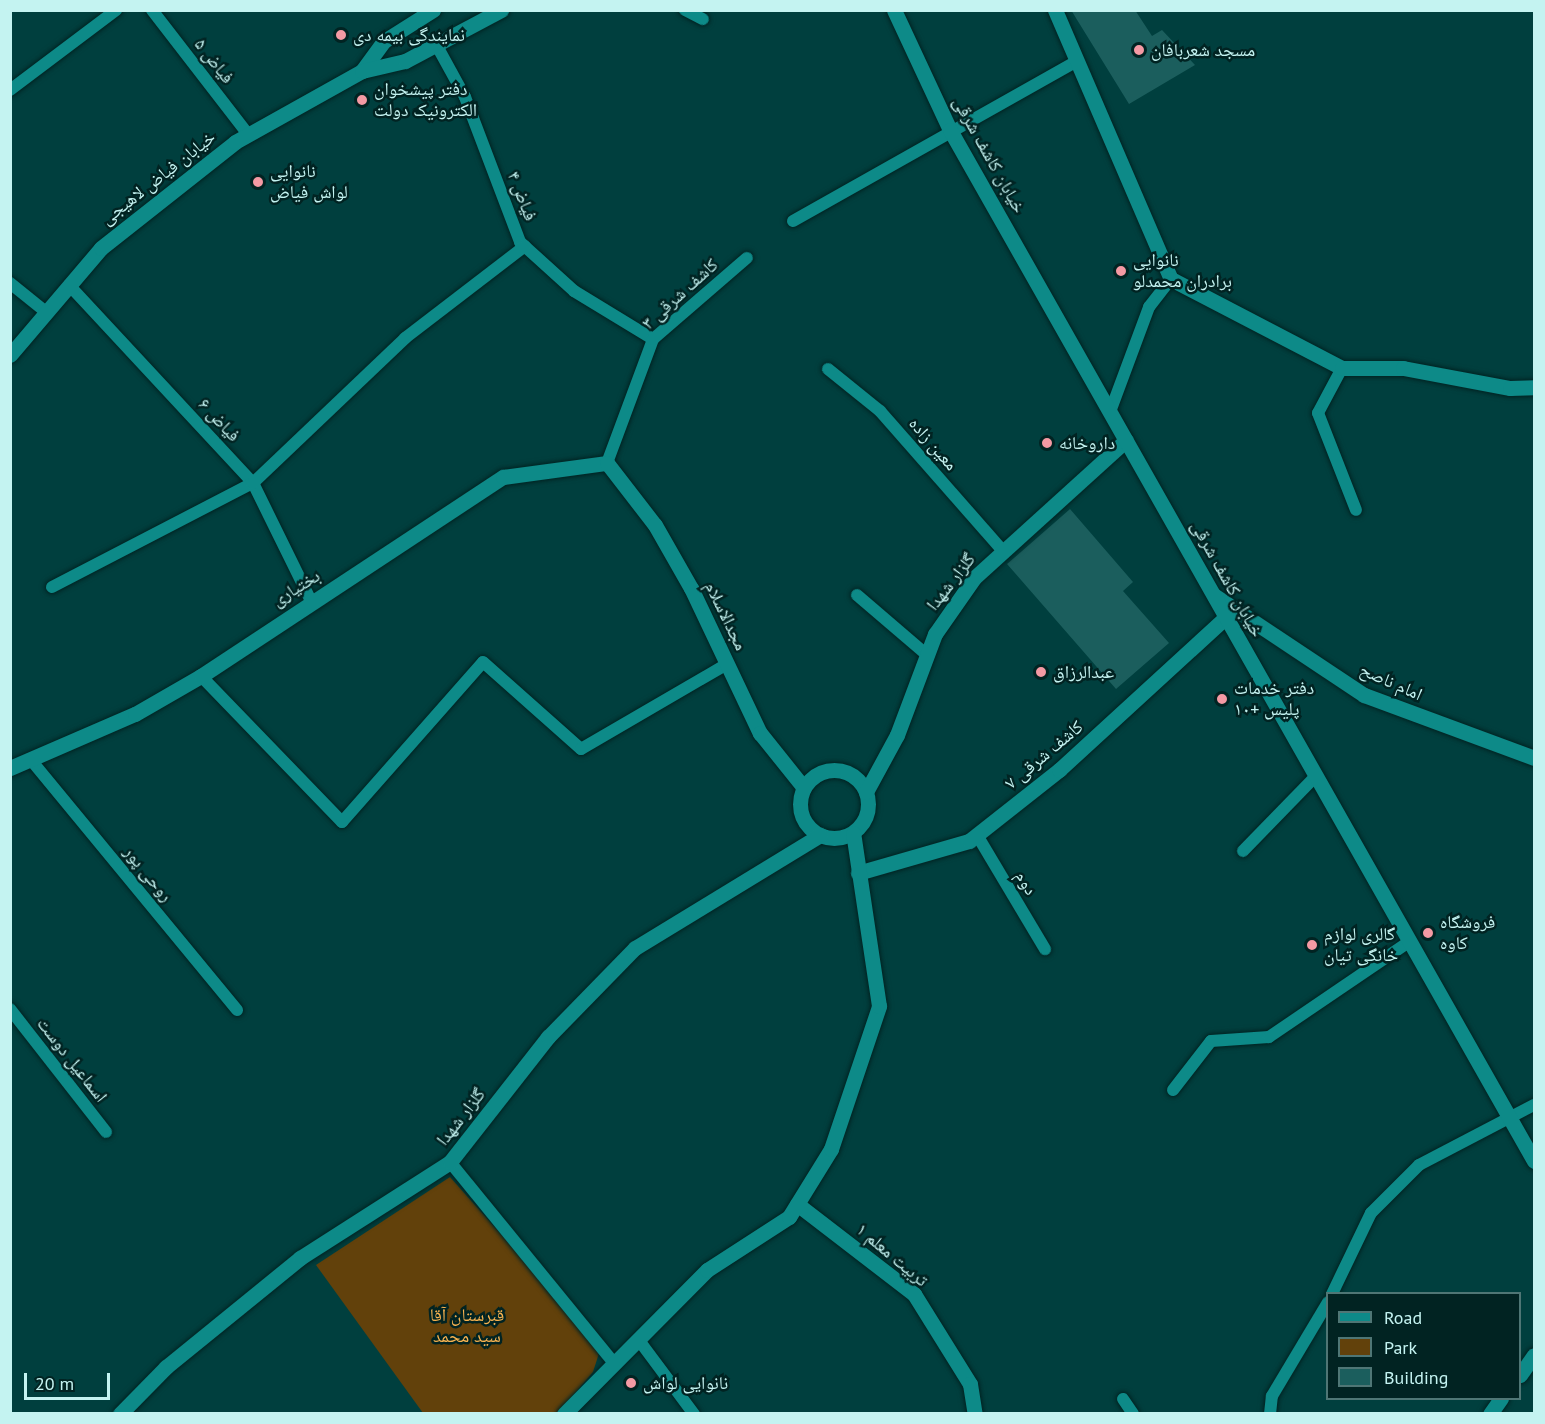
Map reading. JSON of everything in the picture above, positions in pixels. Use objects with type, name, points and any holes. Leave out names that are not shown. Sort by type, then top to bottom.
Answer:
[{"type":"street","name":"خیابان فیاض لاهیجی","points":[[10,355],[101,248],[248,134],[362,71],[437,46],[501,10]]},
{"type":"street","name":"خیابان کاشف شرقی","points":[[894,10],[950,130],[1534,1161]]},
{"type":"street","points":[[1055,10],[1075,62],[1171,279],[1342,368],[1403,368],[1510,388],[1534,387]]},
{"type":"street","points":[[362,71],[384,40],[423,13]]},
{"type":"street","name":"گلزار شهدا","points":[[866,792],[897,735],[927,655],[974,578],[1126,440]]},
{"type":"street","name":"بختیاری","points":[[10,768],[135,714],[201,676],[311,601],[440,523],[503,477],[607,463]]},
{"type":"street","name":"مجدالاسلام","points":[[607,463],[655,525],[760,733],[804,788]]},
{"type":"street","name":"امام ناصح","points":[[1215,596],[1364,695],[1534,758]]},
{"type":"street","name":"کاشف شرقی ۷","points":[[858,873],[977,835],[1059,770],[1226,617]]},
{"type":"street","points":[[564,1413],[707,1270],[789,1217],[831,1149],[879,1006],[853,833],[867,814],[866,792],[842,770],[820,772],[804,788],[804,819],[820,835],[853,833]]},
{"type":"street","name":"گلزار شهدا","points":[[120,1413],[166,1367],[300,1258],[450,1162],[548,1037],[635,948],[820,835]]},
{"type":"street","name":"تربیت معلم ۱","points":[[797,1204],[914,1294],[970,1384],[975,1413]]},
{"type":"street","points":[[1521,1374],[1534,1355]]},
{"type":"street","points":[[1490,1413],[1500,1400]]},
{"type":"lane","points":[[10,90],[116,10]]},
{"type":"lane","name":"فیاض ۵","points":[[152,10],[248,134]]},
{"type":"lane","points":[[685,10],[703,19]]},
{"type":"lane","name":"فیاض ۴","points":[[437,46],[465,97],[525,246],[574,291],[653,339]]},
{"type":"lane","points":[[793,221],[950,130],[1075,62]]},
{"type":"lane","points":[[52,587],[254,483],[405,338],[525,246]]},
{"type":"lane","name":"کاشف شرقی ۳","points":[[607,463],[653,339],[747,258]]},
{"type":"lane","points":[[1110,412],[1149,307],[1171,279]]},
{"type":"lane","points":[[10,283],[46,312]]},
{"type":"lane","name":"فیاض ۶","points":[[69,285],[254,483],[311,601]]},
{"type":"lane","points":[[1342,368],[1318,413],[1356,510]]},
{"type":"lane","name":"معین زاده","points":[[828,369],[880,411],[1003,551]]},
{"type":"lane","points":[[857,595],[927,655]]},
{"type":"lane","points":[[201,676],[342,822],[483,662],[581,749],[727,664]]},
{"type":"lane","name":"روحی پور","points":[[31,760],[237,1010]]},
{"type":"lane","points":[[1243,850],[1316,776]]},
{"type":"lane","name":"دوم","points":[[977,835],[1045,950]]},
{"type":"lane","points":[[1173,1090],[1211,1041],[1269,1037],[1410,941]]},
{"type":"lane","name":"اسماعیل دوست","points":[[10,1010],[106,1132]]},
{"type":"lane","points":[[1332,1292],[1371,1213],[1419,1165],[1511,1120],[1534,1105]]},
{"type":"lane","points":[[450,1162],[614,1363]]},
{"type":"lane","points":[[1270,1413],[1272,1396],[1326,1305]]},
{"type":"lane","points":[[638,1340],[694,1413]]},
{"type":"lane","points":[[1124,1400],[1133,1413]]},
{"type":"green space","name":"قبرستان آقا سید محمد","points":[[450,1177],[601,1347],[593,1372],[558,1413],[423,1413],[316,1265]]},
{"type":"building","name":"مسجد شعربافان","points":[[1071,10],[1135,10],[1152,36],[1162,30],[1195,65],[1129,104]]},
{"type":"building","points":[[1070,509],[1133,582],[1123,591],[1169,643],[1116,689],[1007,564]]},
{"type":"place","name":"نمایندگی بیمه دی","points":[[341,35]]},
{"type":"place","name":"مسجد شعربافان","points":[[1139,50]]},
{"type":"place","name":"دفتر پیشخوان الکترونیک دولت","points":[[362,100]]},
{"type":"place","name":"نانوایی لواش فیاض","points":[[258,182]]},
{"type":"place","name":"نانوایی برادران محمدلو","points":[[1121,271]]},
{"type":"place","name":"داروخانه","points":[[1047,443]]},
{"type":"place","name":"عبدالرزاق","points":[[1041,672]]},
{"type":"place","name":"دفتر خدمات پلیس +۱۰","points":[[1222,699]]},
{"type":"place","name":"فروشگاه کاوه","points":[[1428,933]]},
{"type":"place","name":"گالری لوازم خانگی تیان","points":[[1312,945]]},
{"type":"place","name":"نانوایی لواش","points":[[631,1383]]}]
